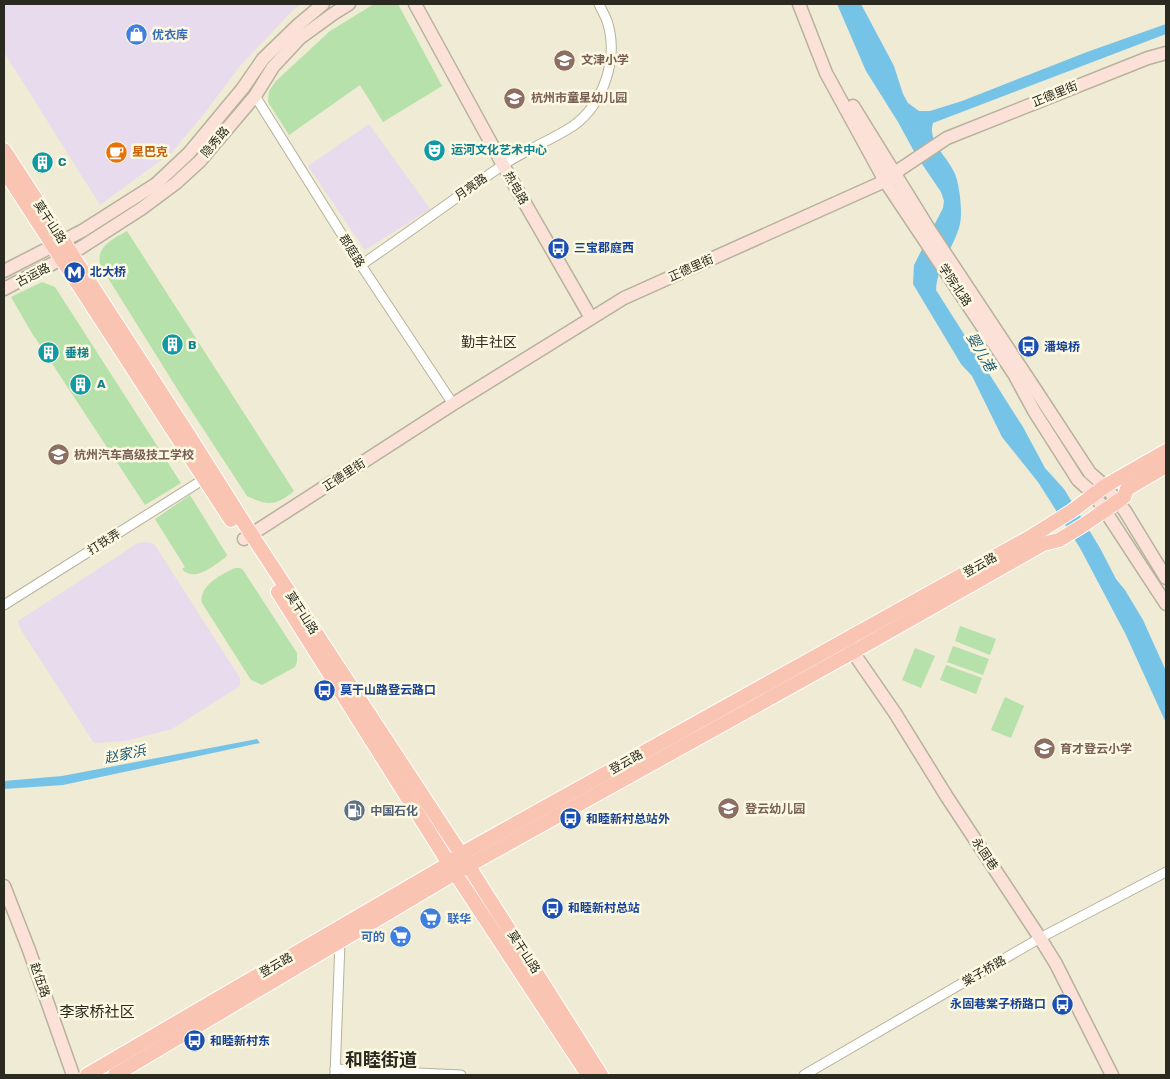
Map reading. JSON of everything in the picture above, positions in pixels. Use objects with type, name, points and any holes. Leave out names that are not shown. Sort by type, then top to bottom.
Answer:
[{"type":"main road","name":"隐秀路","points":[[58,243],[82,231],[156,184],[189,153],[243,88],[263,59],[298,25],[324,4]]},
{"type":"main road","name":"隐秀路","points":[[67,257],[141,209],[176,183],[200,161],[255,96],[273,67],[300,38],[349,4]]},
{"type":"main road","name":"热电路","points":[[414,4],[503,165],[591,318]]},
{"type":"main road","name":"学院北路","points":[[798,4],[826,72],[893,175]]},
{"type":"main road","name":"学院北路","points":[[807,4],[827,59],[836,77],[927,234],[1090,473],[1100,490],[1104,511],[1166,604]]},
{"type":"main road","name":"正德里街","points":[[247,537],[453,404],[624,298],[893,175],[947,138],[1148,58],[1166,53]]},
{"type":"main road","name":"莫干山路","points":[[4,150],[58,243],[204,479],[247,537]]},
{"type":"main road","name":"莫干山路","points":[[4,170],[58,243]]},
{"type":"main road","name":"古运路","points":[[4,271],[58,243]]},
{"type":"main road","name":"莫干山路","points":[[67,257],[188,434],[247,537],[458,864],[588,1075]]},
{"type":"main road","name":"古运路","points":[[4,289],[67,257]]},
{"type":"main road","name":"登云路","points":[[87,1075],[1043,529],[1072,511],[1100,490],[1166,451]]},
{"type":"main road","name":"登云路","points":[[115,1075],[340,942],[458,864],[853,652],[1043,544],[1059,540],[1124,497],[1127,489],[1166,466]]},
{"type":"main road","name":"学院北路","points":[[1100,490],[1117,502],[1125,511],[1166,578]]},
{"type":"main road","name":"永固巷","points":[[845,641],[895,713],[947,798],[1056,964],[1112,1075]]},
{"type":"main road","name":"莫干山路","points":[[458,864],[542,980],[601,1075]]},
{"type":"main road","name":"赵伍路","points":[[4,886],[29,950],[73,1075]]},
{"type":"street","name":"月亮路","points":[[361,265],[503,165],[572,126],[584,116],[603,89],[609,67],[611,44],[607,21],[599,4]]},
{"type":"street","name":"郡庭路","points":[[255,96],[361,265],[453,404]]},
{"type":"street","name":"打铁弄","points":[[4,605],[204,479]]},
{"type":"street","name":"棠子桥路","points":[[804,1075],[1040,938],[1166,872]]},
{"type":"street","points":[[340,942],[335,1072],[461,1075]]},
{"type":"shaded area","points":[[4,4],[302,4],[292,11],[239,67],[172,152],[100,205],[4,52]]},
{"type":"shaded area","points":[[369,124],[430,209],[365,250],[308,166]]},
{"type":"shaded area","points":[[147,542],[154,544],[240,678],[240,686],[172,729],[125,741],[94,743],[20,628],[18,621],[138,543]]},
{"type":"green space","points":[[374,4],[398,4],[442,86],[383,122],[360,85],[289,135],[268,102],[269,91],[276,81],[330,31]]},
{"type":"green space","points":[[127,231],[294,491],[282,500],[266,503],[247,496],[102,268],[100,258],[104,247]]},
{"type":"green space","points":[[42,282],[55,287],[181,483],[145,505],[30,330],[11,297]]},
{"type":"green space","points":[[190,495],[227,555],[209,569],[198,574],[187,573],[182,569],[185,567],[155,519]]},
{"type":"green space","points":[[235,568],[243,570],[297,653],[295,667],[262,685],[251,680],[202,603],[202,597],[207,586],[218,577]]},
{"type":"green space","points":[[960,626],[996,639],[990,655],[955,641]]},
{"type":"green space","points":[[953,646],[989,659],[983,675],[947,662]]},
{"type":"green space","points":[[915,648],[935,656],[921,688],[902,680]]},
{"type":"green space","points":[[946,665],[982,678],[976,694],[940,680]]},
{"type":"green space","points":[[1005,697],[1024,706],[1011,738],[991,730]]},
{"type":"water","points":[[837,4],[861,4],[894,66],[903,94],[908,103],[919,111],[930,111],[962,101],[1087,52],[1166,24],[1166,34],[933,123],[932,130],[935,143],[956,177],[961,209],[959,228],[939,274],[936,290],[1023,427],[1045,468],[1064,489],[1100,548],[1116,579],[1143,620],[1166,671],[1166,723],[1126,635],[1080,548],[1038,482],[1002,437],[972,376],[961,364],[913,284],[914,265],[943,208],[944,201],[941,192],[916,155],[866,71]]},
{"type":"water","points":[[257,739],[260,743],[63,785],[4,789],[4,781],[62,776]]},
{"type":"place","name":"优衣库","points":[[136,35]]},
{"type":"place","name":"文津小学","points":[[565,60]]},
{"type":"place","name":"杭州市童星幼儿园","points":[[515,98]]},
{"type":"place","name":"运河文化艺术中心","points":[[435,150]]},
{"type":"place","name":"星巴克","points":[[116,152]]},
{"type":"place","name":"C","points":[[42,162]]},
{"type":"place","name":"三宝郡庭西","points":[[558,248]]},
{"type":"place","name":"北大桥","points":[[74,272]]},
{"type":"place","name":"B","points":[[172,345]]},
{"type":"place","name":"潘埠桥","points":[[1028,347]]},
{"type":"place","name":"垂梯","points":[[49,353]]},
{"type":"place","name":"A","points":[[81,384]]},
{"type":"place","name":"杭州汽车高级技工学校","points":[[58,455]]},
{"type":"place","name":"莫干山路登云路口","points":[[324,690]]},
{"type":"place","name":"育才登云小学","points":[[1044,749]]},
{"type":"place","name":"登云幼儿园","points":[[729,809]]},
{"type":"place","name":"中国石化","points":[[354,811]]},
{"type":"place","name":"和睦新村总站外","points":[[570,819]]},
{"type":"place","name":"和睦新村总站","points":[[552,908]]},
{"type":"place","name":"联华","points":[[431,919]]},
{"type":"place","name":"可的","points":[[401,937]]},
{"type":"place","name":"永固巷棠子桥路口","points":[[1062,1004]]},
{"type":"place","name":"和睦新村东","points":[[194,1041]]},
{"type":"district","name":"勤丰社区","points":[[489,342]]},
{"type":"district","name":"李家桥社区","points":[[97,1012]]},
{"type":"district","name":"和睦街道","points":[[381,1060]]},
{"type":"water label","name":"婴儿港","points":[[981,352]]},
{"type":"water label","name":"赵家浜","points":[[125,754]]}]
